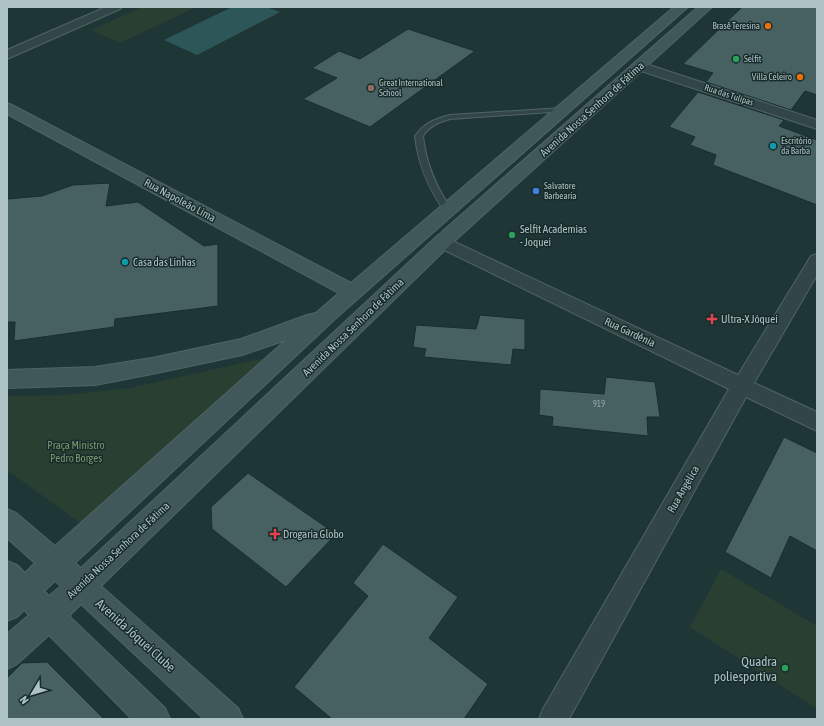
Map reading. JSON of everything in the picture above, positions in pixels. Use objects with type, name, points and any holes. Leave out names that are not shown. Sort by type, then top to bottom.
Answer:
[{"type":"main road","name":"Avenida Nossa Senhora de Fátima","points":[[13,591],[55,564],[328,314],[682,7]]},
{"type":"main road","name":"Avenida Nossa Senhora de Fátima","points":[[7,654],[81,586],[442,242],[706,7]]},
{"type":"main road","name":"Rua Napoleão Lima","points":[[7,108],[353,292]]},
{"type":"main road","points":[[7,379],[95,376],[159,365],[242,347],[272,337],[328,314]]},
{"type":"main road","name":"Avenida Jóquei Clube","points":[[7,521],[227,719]]},
{"type":"main road","points":[[13,591],[49,616],[154,719]]},
{"type":"street","points":[[7,55],[108,8]]},
{"type":"street","name":"Rua das Tulipas","points":[[640,66],[817,125]]},
{"type":"street","name":"Rua Gardênia","points":[[442,242],[817,422]]},
{"type":"street","name":"Rua Angélica","points":[[553,719],[742,385],[817,260]]},
{"type":"lane","points":[[448,210],[440,199],[426,172],[420,151],[419,136],[427,127],[436,121],[450,117],[563,110]]},
{"type":"green space","points":[[142,7],[197,7],[120,43],[91,30]]},
{"type":"green space","name":"Praça Ministro Pedro Borges","points":[[265,358],[80,523],[7,470],[7,396],[66,395],[130,388]]},
{"type":"green space","name":"Quadra poliesportiva","points":[[721,569],[817,626],[817,709],[690,627]]},
{"type":"water","points":[[232,7],[266,7],[280,12],[197,55],[164,40]]},
{"type":"building","points":[[742,7],[817,7],[817,95],[805,91],[791,110],[706,82],[713,73],[683,64]]},
{"type":"building","name":"Great International School","points":[[408,29],[475,51],[370,127],[303,99],[337,78],[312,68],[339,51],[360,59]]},
{"type":"building","points":[[698,92],[784,120],[779,126],[817,140],[817,205],[713,165],[716,155],[690,145],[695,137],[669,127]]},
{"type":"building","name":"Casa das Linhas","points":[[110,183],[106,206],[138,202],[204,246],[218,244],[218,306],[115,319],[114,327],[14,341],[15,322],[7,322],[7,199],[42,196],[73,185]]},
{"type":"building","points":[[480,315],[525,319],[525,350],[513,349],[511,365],[424,357],[426,349],[413,347],[416,325],[476,329]]},
{"type":"building","points":[[606,377],[655,382],[660,417],[647,417],[648,436],[552,426],[553,417],[539,415],[540,389],[604,394]]},
{"type":"building","points":[[784,437],[817,453],[817,551],[790,536],[771,578],[725,552]]},
{"type":"building","name":"Drogaria Globo","points":[[248,473],[336,534],[286,587],[212,529],[211,507]]},
{"type":"building","points":[[383,544],[458,597],[429,638],[488,684],[464,719],[332,719],[294,687],[368,596],[353,583]]},
{"type":"building","points":[[47,662],[104,719],[7,719],[7,678],[22,663]]},
{"type":"place","name":"Brasê Teresina","points":[[768,26]]},
{"type":"place","name":"Selfit","points":[[736,59]]},
{"type":"place","name":"Villa Celeiro","points":[[800,77]]},
{"type":"place","name":"Great International School","points":[[371,88]]},
{"type":"place","name":"Escritório da Barba","points":[[773,146]]},
{"type":"place","name":"Salvatore Barbearia","points":[[536,191]]},
{"type":"place","name":"Selfit Academias - Joquei","points":[[512,235]]},
{"type":"place","name":"Casa das Linhas","points":[[125,262]]},
{"type":"place","name":"Ultra-X Jóquei","points":[[712,319]]},
{"type":"place","name":"Drogaria Globo","points":[[275,534]]},
{"type":"place","name":"Quadra poliesportiva","points":[[785,668]]}]
